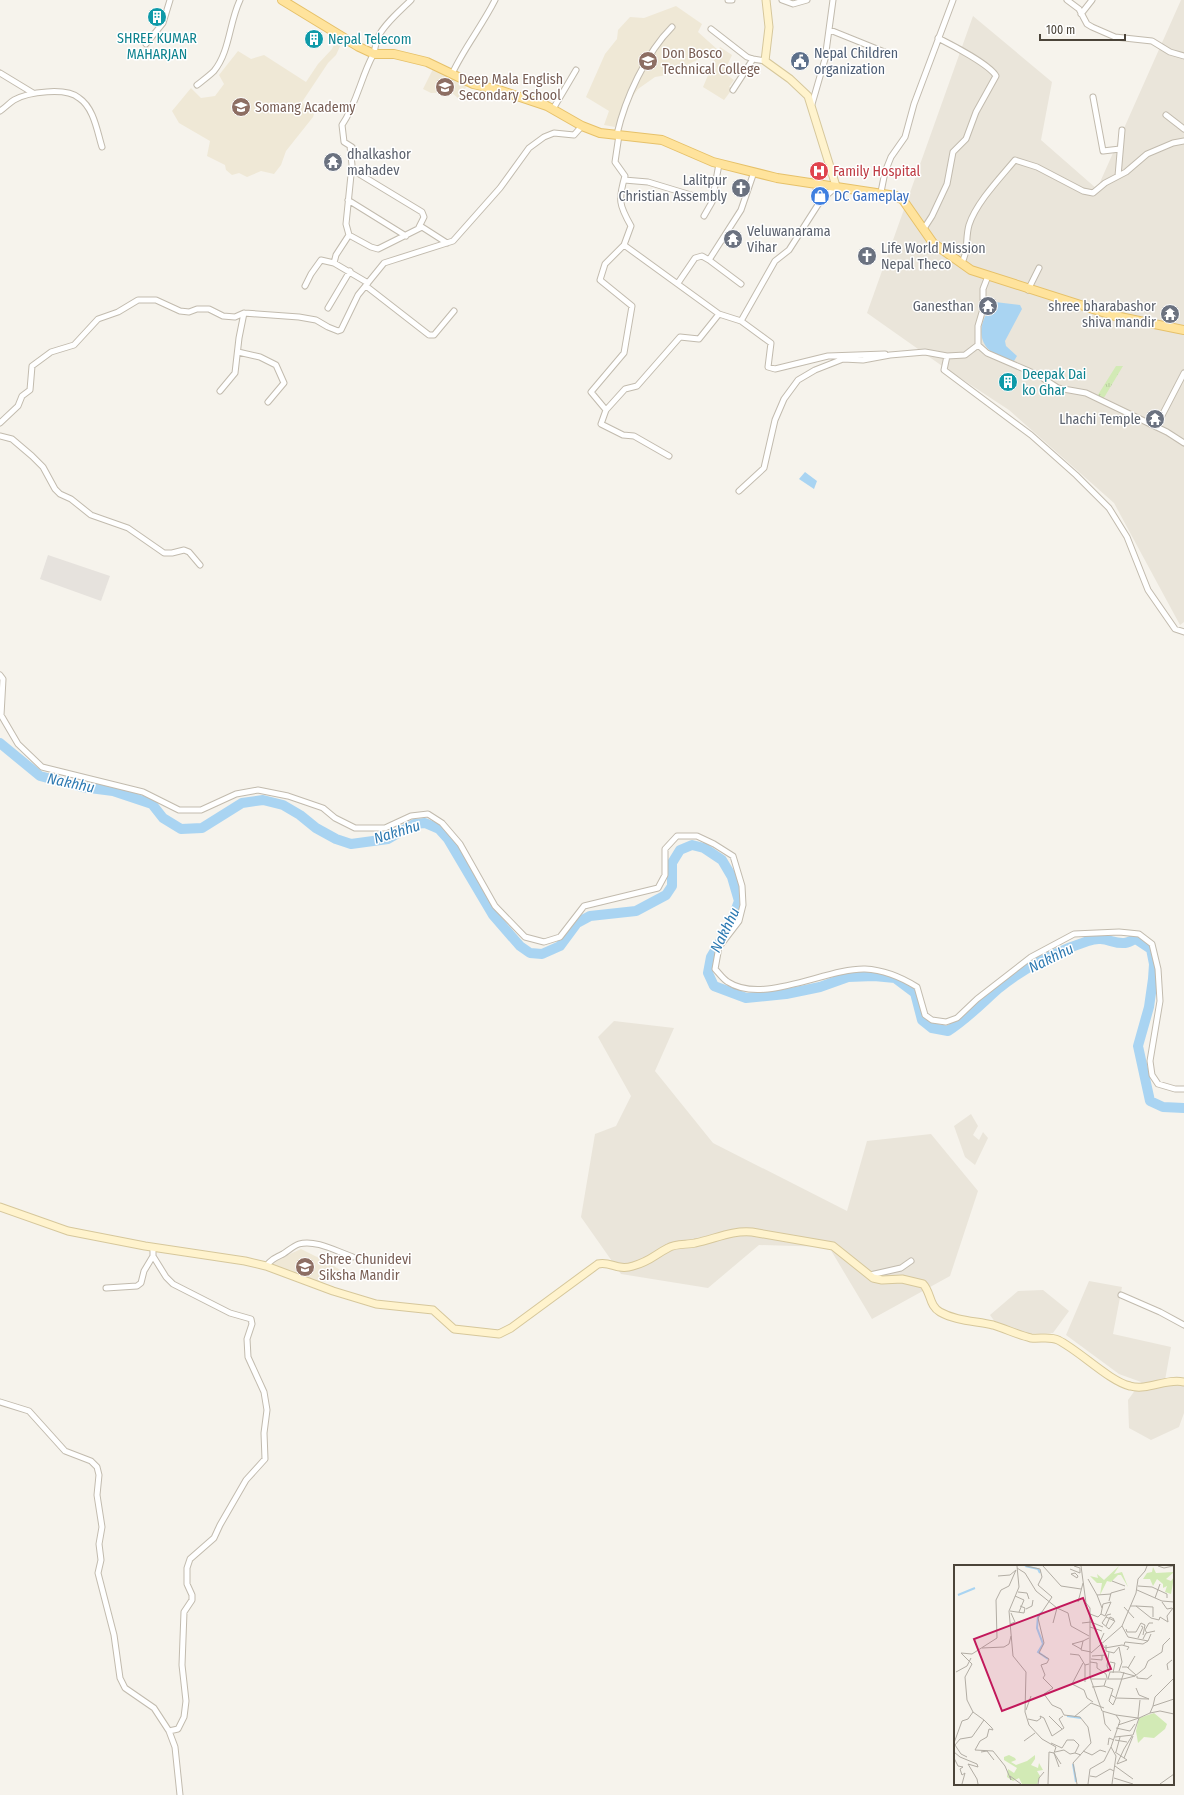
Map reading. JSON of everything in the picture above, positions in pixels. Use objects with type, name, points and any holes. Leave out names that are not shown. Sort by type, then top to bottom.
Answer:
[{"type":"main road","points":[[282,0],[359,47],[374,54],[394,54],[414,58],[473,84],[525,98],[553,109],[582,126],[600,132],[662,140],[719,164],[754,172],[881,192],[903,200],[933,243],[971,270],[1028,290],[1114,316],[1184,330]]},
{"type":"main road","points":[[766,0],[769,27],[765,60],[790,79],[808,96],[836,186]]},
{"type":"main road","points":[[0,1207],[68,1231],[149,1247],[204,1254],[266,1266],[333,1291],[376,1304],[432,1310],[454,1329],[499,1334],[511,1328],[598,1264],[608,1264],[621,1268],[628,1267],[652,1259],[668,1247],[694,1244],[739,1232],[752,1232],[833,1246],[870,1275],[882,1280],[902,1279],[919,1283],[925,1287],[932,1304],[936,1309],[955,1318],[980,1322],[1032,1338],[1057,1339],[1129,1386],[1144,1386],[1171,1380],[1184,1382]]},
{"type":"street","points":[[146,44],[163,23],[170,0]]},
{"type":"street","points":[[196,85],[213,72],[224,56],[235,10],[240,0]]},
{"type":"street","points":[[351,169],[422,212],[424,217],[419,227],[406,236],[378,249],[371,247],[349,235],[346,224],[351,169],[351,147],[344,142],[342,133],[342,125],[348,116],[357,92],[363,83],[367,65],[374,54],[376,38],[386,24],[411,0]]},
{"type":"street","points":[[452,74],[463,50],[482,24],[495,0]]},
{"type":"street","points":[[782,0],[792,4],[807,0]]},
{"type":"street","points":[[812,111],[813,97],[825,59],[833,0]]},
{"type":"street","points":[[881,192],[885,172],[891,157],[905,137],[914,104],[953,0]]},
{"type":"street","points":[[1067,0],[1079,9],[1087,24],[1115,37],[1152,41],[1170,52],[1184,56]]},
{"type":"street","points":[[1081,14],[1092,0]]},
{"type":"street","points":[[606,410],[592,392],[624,353],[632,306],[600,280],[605,264],[624,245],[631,226],[621,209],[621,190],[625,176],[615,162],[621,117],[647,58],[659,40],[672,27]]},
{"type":"street","points":[[711,29],[753,59],[765,60]]},
{"type":"street","points":[[830,30],[887,53]]},
{"type":"street","points":[[923,230],[932,216],[947,184],[953,152],[966,139],[976,112],[996,76],[992,70],[983,63],[938,38]]},
{"type":"street","points":[[733,90],[753,59]]},
{"type":"street","points":[[553,109],[576,70]]},
{"type":"street","points":[[0,73],[33,93]]},
{"type":"street","points":[[0,111],[14,100],[33,93],[69,93],[80,98],[93,116],[102,147]]},
{"type":"street","points":[[1093,97],[1103,151],[1120,149]]},
{"type":"street","points":[[1166,116],[1184,129]]},
{"type":"street","points":[[0,423],[18,406],[22,396],[30,390],[32,366],[51,352],[74,346],[98,319],[118,312],[138,300],[156,300],[180,311],[189,312],[197,309],[209,309],[223,316],[235,318],[244,313],[299,317],[316,320],[338,331],[341,330],[358,295],[384,263],[453,240],[461,233],[500,188],[529,148],[544,137],[554,133],[574,135],[582,126]]},
{"type":"street","points":[[1118,176],[1122,130]]},
{"type":"street","points":[[961,264],[966,256],[968,233],[972,218],[986,196],[1015,160],[1037,167],[1089,193],[1094,192],[1105,183],[1126,172],[1147,154],[1184,140]]},
{"type":"street","points":[[704,216],[712,202],[719,164]]},
{"type":"street","points":[[709,260],[741,210],[754,172]]},
{"type":"street","points":[[624,180],[648,182],[691,195]]},
{"type":"street","points":[[741,321],[775,261],[789,250],[821,200],[836,186]]},
{"type":"street","points":[[348,200],[406,236]]},
{"type":"street","points":[[419,227],[422,227],[447,242]]},
{"type":"street","points":[[334,263],[336,255],[349,235]]},
{"type":"street","points":[[624,245],[719,314],[741,321],[771,343],[768,367],[775,369],[828,356],[925,352],[947,356],[965,355],[978,345]]},
{"type":"street","points":[[678,283],[695,258],[702,256],[741,284]]},
{"type":"street","points":[[305,286],[321,260],[334,263],[350,271],[429,335],[434,335],[454,311]]},
{"type":"street","points":[[1028,290],[1039,268]]},
{"type":"street","points":[[328,308],[350,271]]},
{"type":"street","points":[[988,276],[983,289],[983,309],[978,326],[978,345],[987,353],[1038,375],[1058,388],[1086,393],[1167,432],[1184,443]]},
{"type":"street","points":[[220,391],[235,374],[238,338],[244,313]]},
{"type":"street","points":[[669,456],[634,436],[623,436],[601,424],[606,410],[625,389],[637,386],[680,338],[699,339],[719,314]]},
{"type":"street","points":[[238,352],[260,357],[276,364],[284,383],[268,402]]},
{"type":"street","points":[[739,491],[764,468],[775,420],[784,399],[798,380],[815,370],[842,359],[863,360],[890,354]]},
{"type":"street","points":[[947,356],[944,370],[1031,435],[1076,475],[1109,508],[1127,536],[1148,590],[1175,629],[1184,632]]},
{"type":"street","points":[[1156,427],[1184,373]]},
{"type":"street","points":[[0,436],[12,439],[32,456],[43,467],[54,489],[60,494],[71,499],[91,515],[128,528],[164,553],[184,550],[189,552],[200,565]]},
{"type":"street","points":[[0,675],[3,679],[0,715],[18,744],[42,767],[143,792],[179,810],[201,810],[236,794],[258,790],[288,796],[323,808],[335,818],[355,828],[384,828],[411,816],[428,814],[442,822],[460,844],[495,906],[525,937],[544,942],[560,937],[584,906],[658,888],[665,875],[665,849],[677,836],[697,836],[714,844],[733,856],[742,886],[743,905],[739,922],[719,947],[715,969],[727,982],[742,988],[787,986],[865,969],[898,975],[917,987],[925,1015],[932,1020],[946,1022],[957,1018],[977,998],[1031,958],[1074,934],[1119,932],[1139,934],[1152,944],[1158,969],[1160,1001],[1150,1061],[1152,1075],[1158,1084],[1175,1089],[1184,1089]]},
{"type":"street","points":[[266,1266],[273,1257],[282,1254],[298,1244],[306,1243],[316,1244],[353,1257]]},
{"type":"street","points":[[149,1247],[153,1256],[173,1284],[230,1313],[251,1319],[252,1324],[247,1339],[248,1357],[264,1392],[267,1410],[264,1433],[265,1459],[246,1480],[214,1538],[190,1559],[187,1568],[187,1584],[192,1595],[192,1600],[184,1612],[182,1665],[186,1701],[184,1717],[178,1729],[169,1730]]},
{"type":"street","points":[[106,1288],[137,1286],[141,1283],[144,1271],[153,1256]]},
{"type":"street","points":[[870,1275],[901,1268],[911,1261]]},
{"type":"street","points":[[1121,1295],[1160,1312],[1184,1325]]},
{"type":"street","points":[[0,1402],[29,1410],[65,1451],[91,1461],[97,1467],[99,1475],[98,1495],[102,1527],[100,1544],[102,1560],[98,1573],[114,1635],[120,1678],[125,1688],[154,1708],[169,1730],[175,1747],[180,1795]]},
{"type":"shaded area","points":[[1181,0],[1184,0],[1184,622],[1180,625],[1114,503],[1009,410],[945,368],[867,313],[973,16],[1052,82],[1041,140],[1097,189]]},
{"type":"shaded area","name":"Don Bosco Technical College","points":[[676,6],[702,24],[698,32],[718,50],[714,54],[709,54],[667,75],[655,77],[638,89],[623,110],[615,127],[604,125],[609,111],[586,97],[605,54],[617,39],[618,30],[630,17],[644,18]]},
{"type":"shaded area","name":"Somang Academy","points":[[336,39],[342,42],[336,55],[328,63],[302,102],[314,114],[313,117],[286,151],[281,165],[274,174],[261,171],[247,177],[239,173],[232,175],[226,170],[225,165],[207,156],[210,141],[179,123],[172,111],[191,88],[201,98],[215,96],[224,84],[219,75],[238,51],[251,59],[264,55],[306,82],[318,64],[332,49]]},
{"type":"shaded area","points":[[720,47],[732,55],[725,70],[727,75],[734,80],[729,87],[733,88],[724,100],[703,87]]},
{"type":"shaded area","name":"Deep Mala English Secondary School","points":[[433,69],[467,85],[460,100],[451,92],[431,93],[423,89]]},
{"type":"shaded area","points":[[48,555],[110,576],[101,601],[40,579]]},
{"type":"shaded area","points":[[614,1021],[674,1028],[655,1071],[713,1143],[847,1211],[867,1141],[931,1134],[978,1191],[950,1276],[872,1319],[829,1247],[759,1245],[708,1288],[621,1274],[581,1217],[595,1134],[616,1126],[631,1096],[598,1037]]},
{"type":"shaded area","points":[[971,1114],[978,1126],[973,1135],[979,1140],[983,1132],[988,1138],[975,1165],[965,1157],[954,1126]]},
{"type":"shaded area","name":"Shree Chunidevi Siksha Mandir","points":[[301,1249],[340,1270],[321,1284],[281,1271],[270,1263]]},
{"type":"shaded area","points":[[1089,1281],[1122,1287],[1113,1334],[1171,1347],[1165,1380],[1181,1378],[1184,1380],[1184,1413],[1179,1427],[1151,1440],[1129,1428],[1128,1400],[1141,1382],[1119,1374],[1066,1335]]},
{"type":"shaded area","points":[[1043,1290],[1069,1311],[1053,1333],[1018,1334],[998,1326],[990,1315],[1018,1291]]},
{"type":"green space","points":[[1116,366],[1123,366],[1102,401],[1096,398]]},
{"type":"water","points":[[995,302],[1020,305],[1022,309],[1005,341],[1006,346],[1017,356],[1014,361],[990,351],[982,339],[981,334],[985,316]]},
{"type":"water","points":[[805,472],[817,481],[814,489],[799,479]]},
{"type":"waterway","name":"Nakhhu","points":[[0,743],[40,776],[82,787],[113,791],[152,804],[163,818],[181,829],[202,828],[242,803],[263,800],[283,805],[300,815],[316,828],[336,839],[351,844],[388,839],[414,824],[425,823],[439,829],[448,839],[493,915],[520,946],[530,953],[542,954],[560,946],[577,923],[590,916],[636,911],[666,895],[672,886],[672,863],[680,850],[692,845],[704,848],[722,860],[732,877],[739,901],[730,925],[711,957],[708,973],[714,986],[746,998],[786,994],[820,987],[848,977],[874,976],[895,978],[915,993],[922,1020],[932,1028],[948,1031],[968,1016],[1009,980],[1053,955],[1094,939],[1103,939],[1120,943],[1127,943],[1136,939],[1151,949],[1154,964],[1149,1007],[1138,1046],[1150,1101],[1163,1107],[1184,1108]]},
{"type":"place","name":"SHREE KUMAR MAHARJAN","points":[[157,17]]},
{"type":"place","name":"Nepal Telecom","points":[[314,39]]},
{"type":"place","name":"Don Bosco Technical College","points":[[648,61]]},
{"type":"place","name":"Nepal Children organization","points":[[800,61]]},
{"type":"place","name":"Deep Mala English Secondary School","points":[[445,87]]},
{"type":"place","name":"Somang Academy","points":[[241,107]]},
{"type":"place","name":"dhalkashor mahadev","points":[[333,162]]},
{"type":"place","name":"Family Hospital","points":[[819,171]]},
{"type":"place","name":"Lalitpur Christian Assembly","points":[[741,188]]},
{"type":"place","name":"DC Gameplay","points":[[820,196]]},
{"type":"place","name":"Veluwanarama Vihar","points":[[733,239]]},
{"type":"place","name":"Life World Mission Nepal Theco","points":[[867,256]]},
{"type":"place","name":"Ganesthan","points":[[988,306]]},
{"type":"place","name":"shree bharabashor shiva mandir","points":[[1170,314]]},
{"type":"place","name":"Deepak Dai ko Ghar","points":[[1008,382]]},
{"type":"place","name":"Lhachi Temple","points":[[1155,419]]},
{"type":"place","name":"Shree Chunidevi Siksha Mandir","points":[[305,1267]]}]
